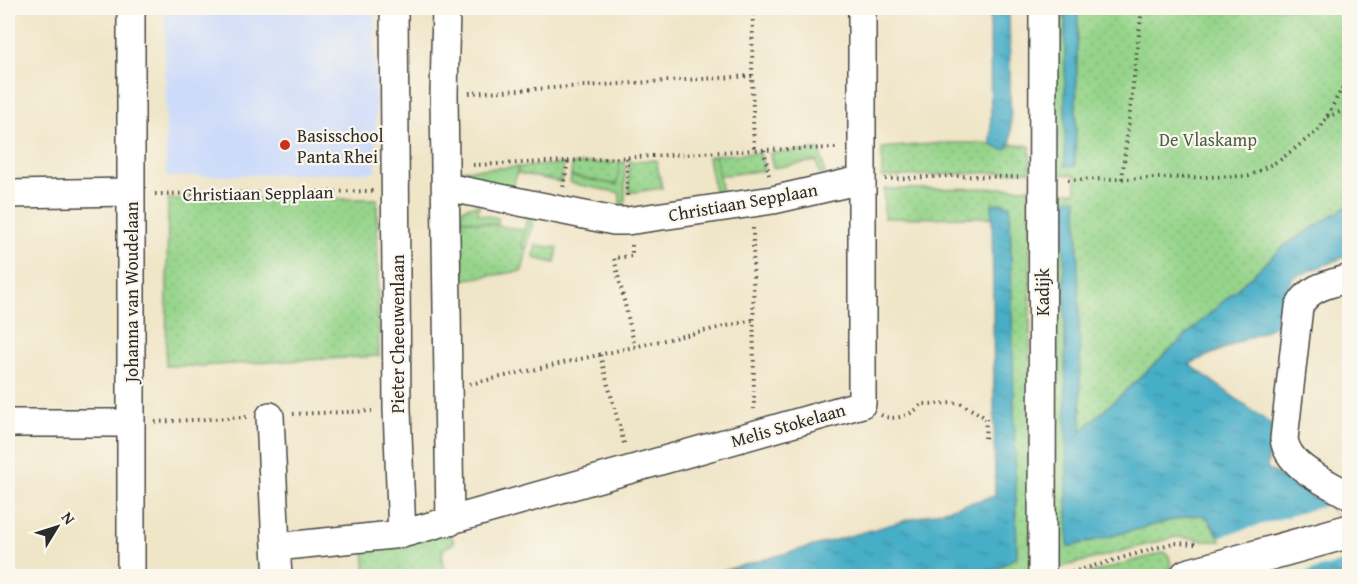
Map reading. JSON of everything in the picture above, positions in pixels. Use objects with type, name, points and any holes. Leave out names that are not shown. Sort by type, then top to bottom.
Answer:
[{"type":"main road","points":[[1187,576],[1349,531]]},
{"type":"street","name":"Johanna van Woudelaan","points":[[130,576],[130,423],[143,193],[131,8]]},
{"type":"street","name":"Pieter Cheeuwenlaan","points":[[394,8],[397,410],[402,534]]},
{"type":"street","points":[[446,8],[444,95],[450,522]]},
{"type":"street","name":"Melis Stokelaan","points":[[402,534],[862,404],[862,8]]},
{"type":"street","name":"Kadijk","points":[[1042,8],[1042,576]]},
{"type":"street","name":"Christiaan Sepplaan","points":[[446,177],[560,210],[630,221],[752,203],[861,180]]},
{"type":"street","points":[[8,194],[143,193]]},
{"type":"street","points":[[1350,278],[1311,290],[1303,297],[1299,307],[1284,439],[1290,455],[1298,464],[1350,496]]},
{"type":"street","points":[[270,416],[278,576]]},
{"type":"street","points":[[8,423],[130,423]]},
{"type":"street","points":[[276,547],[402,534]]},
{"type":"path","points":[[753,8],[754,150]]},
{"type":"path","points":[[1122,179],[1142,8]]},
{"type":"path","points":[[861,180],[951,176],[1072,180],[1249,176],[1288,154],[1320,129],[1350,74]]},
{"type":"path","points":[[444,95],[752,76]]},
{"type":"path","points":[[1326,117],[1350,108]]},
{"type":"path","points":[[446,177],[568,161],[754,150],[861,147]]},
{"type":"path","points":[[627,158],[632,256],[614,258],[635,347]]},
{"type":"path","points":[[560,210],[568,161]]},
{"type":"path","name":"Christiaan Sepplaan","points":[[143,193],[396,191]]},
{"type":"path","points":[[752,203],[755,435]]},
{"type":"path","points":[[448,389],[753,320]]},
{"type":"path","points":[[600,355],[632,470]]},
{"type":"path","points":[[862,404],[888,418],[912,414],[922,404],[960,403],[986,418],[985,441]]},
{"type":"path","points":[[1057,576],[1173,543],[1189,542],[1207,546]]},
{"type":"shaded area","points":[[165,8],[375,8],[376,172],[166,177]]},
{"type":"green space","name":"De Vlaskamp","points":[[1052,8],[1065,8],[1065,166],[1075,165],[1078,8],[1350,8],[1349,205],[1284,246],[1081,432],[1077,199],[1063,199],[1068,547],[1189,516],[1203,515],[1209,520],[1222,541],[1176,537],[1054,569],[1054,192],[1076,192],[1076,175],[1058,174],[1053,167]]},
{"type":"green space","points":[[942,143],[987,143],[1000,149],[1006,149],[1011,144],[1030,146],[1031,171],[882,177],[882,148]]},
{"type":"green space","points":[[820,150],[825,174],[820,175],[816,161],[773,168],[770,153]]},
{"type":"green space","points":[[760,153],[764,170],[718,176],[715,155]]},
{"type":"green space","points":[[715,155],[722,194],[715,195],[708,157]]},
{"type":"green space","points":[[656,160],[662,188],[629,193],[629,161]]},
{"type":"green space","points":[[620,162],[617,185],[571,176],[572,164]]},
{"type":"green space","points":[[620,162],[625,162],[625,209],[620,208],[620,193],[570,183],[571,176],[617,185]]},
{"type":"green space","points":[[564,164],[561,182],[517,173],[518,167]]},
{"type":"green space","points":[[518,167],[513,188],[461,179],[461,170]]},
{"type":"green space","points":[[1030,188],[1030,574],[1027,576],[967,576],[996,569],[1017,556],[992,205],[992,217],[884,218],[884,189]]},
{"type":"green space","points":[[168,199],[377,199],[379,356],[166,366]]},
{"type":"green space","points":[[479,205],[478,214],[498,218],[498,225],[461,219],[462,209]]},
{"type":"green space","points":[[527,215],[534,216],[527,249],[522,247]]},
{"type":"green space","points":[[461,219],[524,230],[522,247],[527,249],[522,271],[461,280]]},
{"type":"green space","points":[[536,245],[558,248],[555,263],[534,258]]},
{"type":"green space","points":[[450,531],[454,543],[443,549],[442,561],[447,573],[438,576],[366,576],[364,549]]},
{"type":"green space","points":[[1165,552],[1169,556],[1172,570],[1148,576],[1080,576]]},
{"type":"water","points":[[990,8],[1009,8],[1011,144],[1006,149],[991,145]]},
{"type":"water","points":[[1065,8],[1078,8],[1075,166],[1065,166]]},
{"type":"water","points":[[1077,198],[1081,431],[1284,246],[1349,205],[1349,255],[1292,278],[1284,322],[1189,364],[1272,425],[1267,468],[1327,505],[1349,532],[1349,576],[1270,576],[1222,541],[1209,520],[1203,515],[1189,516],[1068,547],[1063,199]]},
{"type":"water","points":[[992,204],[1010,205],[1017,557],[996,569],[967,576],[704,576],[995,496]]},
{"type":"pier","points":[[1327,505],[1349,532],[1349,560],[1291,576],[1265,576],[1229,550],[1219,537]]},
{"type":"place","name":"Basisschool Panta Rhei","points":[[285,145]]}]
